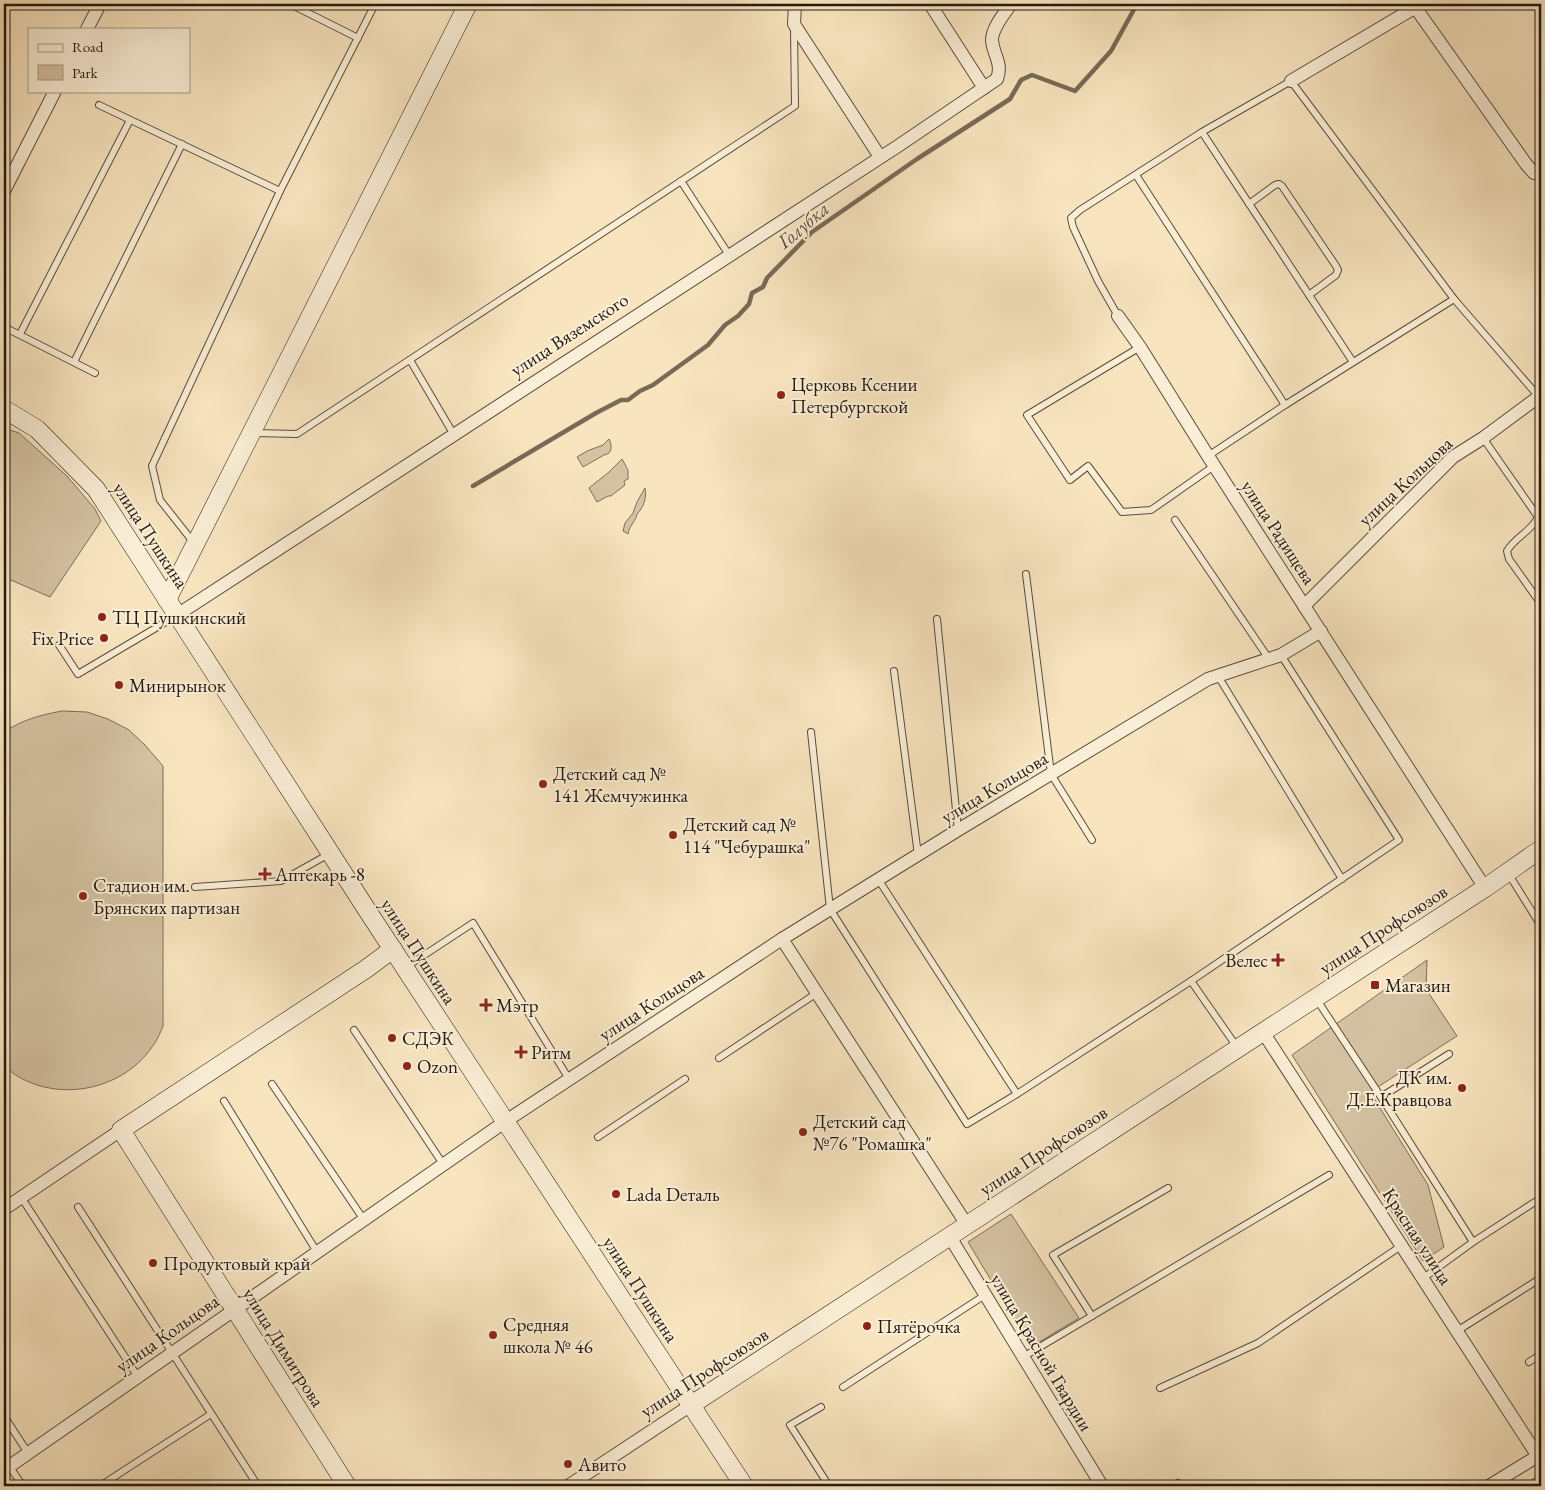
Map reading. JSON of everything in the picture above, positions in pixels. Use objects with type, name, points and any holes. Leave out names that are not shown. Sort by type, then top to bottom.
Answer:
[{"type":"main road","points":[[167,600],[468,4]]},
{"type":"main road","name":"улица Пушкина","points":[[4,409],[37,429],[96,488],[330,853],[744,1486]]},
{"type":"main road","name":"улица Профсоюзов","points":[[691,1405],[1485,888],[1541,849]]},
{"type":"main road","points":[[121,1130],[393,949]]},
{"type":"main road","name":"улица Димитрова","points":[[121,1130],[346,1486]]},
{"type":"street","points":[[88,28],[100,4]]},
{"type":"street","points":[[795,4],[794,24],[880,157]]},
{"type":"street","points":[[930,4],[984,88]]},
{"type":"street","name":"улица Вяземского","points":[[177,615],[997,79],[1000,72],[992,39],[1010,4]]},
{"type":"street","points":[[1290,81],[1418,5],[1526,164],[1534,173],[1541,172]]},
{"type":"street","points":[[4,191],[54,92]]},
{"type":"street","name":"улица Радищева","points":[[1118,316],[1140,347],[1485,888]]},
{"type":"street","name":"улица Кольцова","points":[[1304,606],[1453,457],[1483,438],[1540,396]]},
{"type":"street","name":"улица Кольцова","points":[[6,1468],[506,1121],[782,939],[1208,679],[1275,657],[1321,631]]},
{"type":"street","points":[[782,939],[967,1225]]},
{"type":"street","name":"Красная улица","points":[[1263,1032],[1540,1457]]},
{"type":"street","points":[[5,1204],[21,1197],[121,1130]]},
{"type":"street","name":"улица Красной Гвардии","points":[[950,1237],[1102,1486]]},
{"type":"street","name":"улица Профсоюзов","points":[[568,1486],[691,1405]]},
{"type":"street","points":[[1488,1486],[1540,1457]]},
{"type":"street","points":[[1534,1486],[1541,1482]]},
{"type":"lane","points":[[290,4],[358,38]]},
{"type":"lane","points":[[195,544],[160,500],[152,466],[280,190],[375,4]]},
{"type":"lane","points":[[251,433],[297,434],[795,106],[794,24]]},
{"type":"lane","points":[[1285,405],[1136,175],[1202,132],[1290,81],[1454,299],[1540,396]]},
{"type":"lane","points":[[99,105],[280,190]]},
{"type":"lane","points":[[20,334],[130,120]]},
{"type":"lane","points":[[1202,132],[1354,362]]},
{"type":"lane","points":[[74,362],[182,144]]},
{"type":"lane","name":"улица Радищева","points":[[1118,316],[1098,281],[1073,227],[1071,218],[1080,210],[1136,175]]},
{"type":"lane","points":[[681,181],[729,255]]},
{"type":"lane","points":[[1249,204],[1274,185],[1279,184],[1282,186],[1336,266],[1338,270],[1336,275],[1309,295]]},
{"type":"lane","points":[[1140,347],[1027,415],[1070,480],[1088,466],[1122,512],[1151,510],[1211,461],[1285,405],[1454,299]]},
{"type":"lane","points":[[4,327],[95,373]]},
{"type":"lane","points":[[410,360],[454,435]]},
{"type":"lane","points":[[1483,438],[1538,517],[1535,523],[1511,544],[1507,551],[1509,559],[1541,604]]},
{"type":"lane","points":[[811,732],[830,909],[967,1124],[1017,1094],[1191,980],[1399,840],[1275,657],[1174,520]]},
{"type":"lane","points":[[1026,574],[1051,774],[1092,840]]},
{"type":"lane","points":[[59,645],[78,674],[177,615]]},
{"type":"lane","points":[[937,619],[958,830]]},
{"type":"lane","points":[[894,671],[918,855]]},
{"type":"lane","points":[[1218,676],[1342,879]]},
{"type":"lane","points":[[195,886],[281,881],[330,853]]},
{"type":"lane","points":[[1507,872],[1541,926]]},
{"type":"lane","points":[[878,879],[1017,1094]]},
{"type":"lane","points":[[405,968],[473,923],[569,1079]]},
{"type":"lane","points":[[1191,980],[1238,1048]]},
{"type":"lane","points":[[719,1058],[817,993]]},
{"type":"lane","points":[[1316,997],[1473,1242]]},
{"type":"lane","points":[[354,1030],[443,1164]]},
{"type":"lane","points":[[1381,1097],[1449,1054]]},
{"type":"lane","points":[[598,1138],[685,1079]]},
{"type":"lane","points":[[272,1084],[364,1220]]},
{"type":"lane","points":[[224,1101],[317,1252]]},
{"type":"lane","points":[[1023,1357],[1329,1175]]},
{"type":"lane","points":[[1092,1316],[1053,1255],[1168,1188]]},
{"type":"lane","points":[[21,1197],[138,1376]]},
{"type":"lane","points":[[1422,1278],[1541,1198]]},
{"type":"lane","points":[[78,1207],[258,1486]]},
{"type":"lane","points":[[1160,1388],[1258,1343],[1401,1246]]},
{"type":"lane","points":[[1457,1331],[1541,1278]]},
{"type":"lane","points":[[843,1387],[985,1295]]},
{"type":"lane","points":[[1529,1362],[1541,1354]]},
{"type":"lane","points":[[820,1407],[790,1425],[829,1486]]},
{"type":"lane","points":[[100,1486],[211,1414]]},
{"type":"lane","points":[[4,1416],[28,1453]]},
{"type":"lane","points":[[6,1468],[22,1486]]},
{"type":"green space","points":[[4,428],[19,433],[67,476],[95,509],[101,521],[50,597],[4,577]]},
{"type":"green space","points":[[609,439],[611,446],[609,453],[583,467],[577,457],[603,445]]},
{"type":"green space","points":[[622,459],[628,470],[628,479],[624,481],[625,485],[611,496],[597,502],[589,488]]},
{"type":"green space","points":[[645,488],[644,502],[628,534],[623,531],[625,523],[633,513]]},
{"type":"green space","name":"Стадион им. Брянских партизан","points":[[62,711],[87,712],[108,719],[129,730],[163,766],[163,1026],[152,1047],[138,1063],[121,1075],[102,1084],[82,1089],[61,1090],[41,1086],[21,1078],[4,1066],[4,732],[32,718]]},
{"type":"green space","points":[[1427,960],[1426,989],[1457,1036],[1370,1092],[1428,1185],[1444,1247],[1423,1261],[1292,1055]]},
{"type":"green space","points":[[1011,1214],[1079,1318],[1031,1347],[968,1242]]},
{"type":"waterway","name":"Голубка","points":[[473,486],[596,413],[621,400],[628,400],[640,391],[653,385],[708,345],[725,325],[738,316],[749,304],[752,293],[763,287],[767,278],[812,232],[917,159],[1010,99],[1021,80],[1032,75],[1075,91],[1111,51],[1137,4]]},
{"type":"place","name":"Церковь Ксении Петербургской","points":[[781,395]]},
{"type":"place","name":"ТЦ Пушкинский","points":[[102,617]]},
{"type":"place","name":"Fix Price","points":[[104,638]]},
{"type":"place","name":"Минирынок","points":[[119,685]]},
{"type":"place","name":"Детский сад № 141 Жемчужинка","points":[[543,784]]},
{"type":"place","name":"Детский сад № 114 \"Чебурашка\"","points":[[673,835]]},
{"type":"place","name":"Аптекарь -8","points":[[265,874]]},
{"type":"place","name":"Стадион им. Брянских партизан","points":[[83,896]]},
{"type":"place","name":"Велес","points":[[1278,960]]},
{"type":"place","name":"Магазин","points":[[1375,985]]},
{"type":"place","name":"Мэтр","points":[[486,1005]]},
{"type":"place","name":"СДЭК","points":[[392,1038]]},
{"type":"place","name":"Ритм","points":[[521,1052]]},
{"type":"place","name":"Ozon","points":[[407,1066]]},
{"type":"place","name":"ДК им. Д.Е.Кравцова","points":[[1462,1088]]},
{"type":"place","name":"Детский сад №76 \"Ромашка\"","points":[[803,1132]]},
{"type":"place","name":"Lada Dеталь","points":[[616,1194]]},
{"type":"place","name":"Продуктовый край","points":[[153,1263]]},
{"type":"place","name":"Пятёрочка","points":[[867,1326]]},
{"type":"place","name":"Средняя школа № 46","points":[[493,1335]]},
{"type":"place","name":"Авито","points":[[568,1464]]}]
